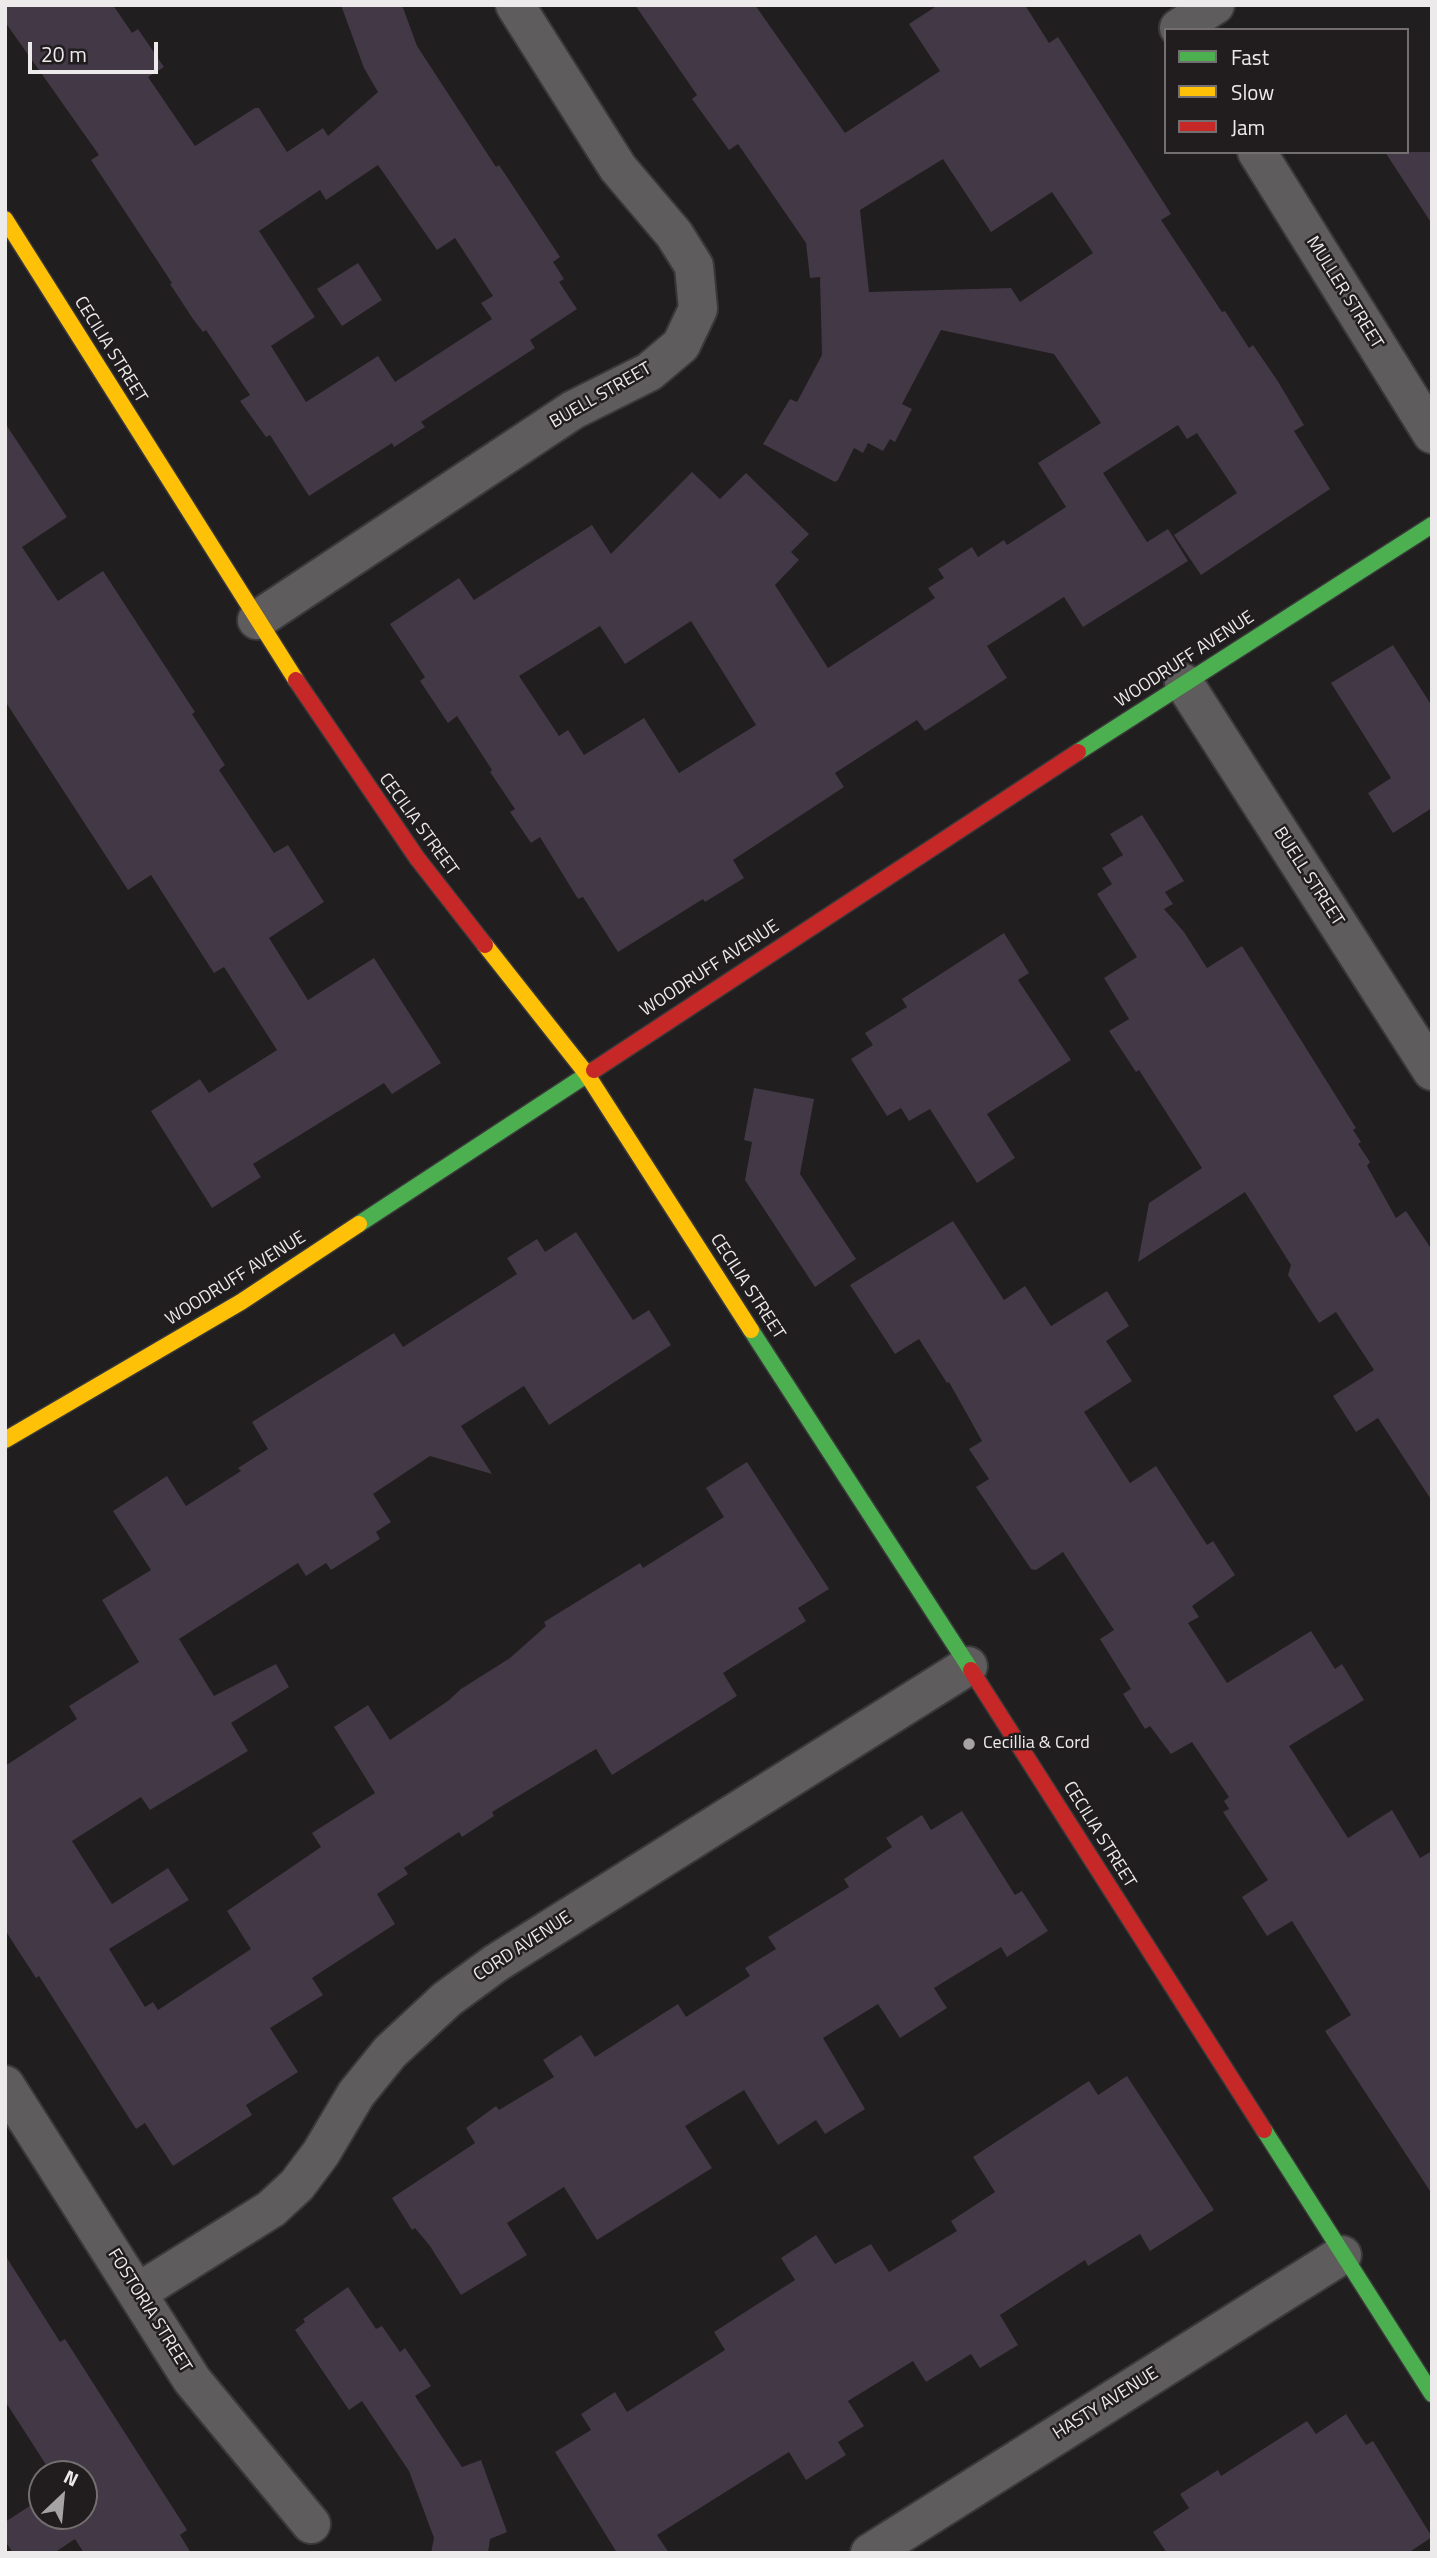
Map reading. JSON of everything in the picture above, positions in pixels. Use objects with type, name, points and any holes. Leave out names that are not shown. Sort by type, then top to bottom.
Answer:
[{"type":"street","name":"BUELL STREET","points":[[257,620],[573,410],[649,372],[681,345],[698,309],[694,266],[674,234],[618,168],[515,5]]},
{"type":"street","points":[[1175,21],[1214,5]]},
{"type":"street","name":"MULLER STREET","points":[[1257,154],[1432,433]]},
{"type":"street","name":"CECILIA STREET","points":[[5,219],[257,620],[417,858],[586,1073],[968,1665],[1432,2394]]},
{"type":"street","name":"WOODRUFF AVENUE","points":[[5,1440],[240,1302],[1184,683],[1432,525]]},
{"type":"street","name":"BUELL STREET","points":[[1184,683],[1432,1071]]},
{"type":"street","name":"CORD AVENUE","points":[[137,2293],[271,2209],[297,2185],[321,2153],[356,2094],[390,2052],[447,1999],[496,1963],[968,1665]]},
{"type":"street","name":"FOSTORIA STREET","points":[[5,2085],[192,2380],[311,2524]]},
{"type":"street","name":"HASTY AVENUE","points":[[870,2553],[1342,2255]]},
{"type":"building","points":[[5,5],[113,5],[132,33],[138,29],[164,67],[148,77],[195,146],[259,108],[287,152],[323,128],[328,136],[378,92],[364,68],[341,5],[402,5],[417,46],[496,167],[499,165],[560,257],[553,262],[564,279],[559,282],[577,309],[530,340],[535,348],[421,422],[425,427],[394,447],[392,443],[309,496],[270,435],[266,437],[240,401],[250,395],[206,330],[203,332],[193,319],[91,160],[99,155],[5,22]],"holes":[[[378,165],[437,250],[455,238],[493,296],[481,303],[492,319],[395,382],[378,356],[306,402],[271,346],[315,317],[259,231],[320,190],[326,200]]]},
{"type":"building","points":[[635,5],[755,5],[845,133],[940,71],[909,24],[938,5],[1025,5],[1049,43],[1058,37],[1171,214],[1161,220],[1222,312],[1225,311],[1249,348],[1253,345],[1277,380],[1304,425],[1294,431],[1330,489],[1201,575],[1174,535],[1237,493],[1197,433],[1187,439],[1178,425],[1103,473],[1147,542],[1168,529],[1188,561],[1083,627],[1064,597],[987,646],[1007,678],[925,731],[917,720],[835,773],[844,787],[733,860],[744,878],[705,902],[703,899],[618,952],[583,897],[578,899],[540,837],[531,843],[510,812],[515,809],[490,772],[492,770],[457,716],[448,723],[420,681],[425,677],[390,624],[459,578],[474,600],[592,525],[611,554],[692,472],[720,499],[746,473],[809,534],[791,552],[799,560],[775,585],[828,668],[935,598],[928,588],[944,578],[938,569],[972,547],[978,557],[1004,540],[1007,545],[1066,507],[1038,463],[1101,423],[1054,354],[941,330],[902,404],[912,409],[895,442],[890,439],[883,451],[868,443],[863,453],[854,448],[835,482],[763,444],[790,399],[797,402],[822,355],[820,277],[810,278],[806,243],[738,144],[729,150],[692,99],[697,95]],"holes":[[[943,159],[991,232],[1052,192],[1093,253],[1020,302],[1011,288],[869,292],[860,210]],[[691,621],[756,725],[679,773],[644,718],[584,755],[568,730],[559,736],[519,676],[600,626],[625,664]]]},
{"type":"building","points":[[1432,152],[1432,224],[1386,154]]},
{"type":"building","points":[[358,263],[382,300],[342,326],[317,289]]},
{"type":"building","points":[[5,423],[67,517],[22,547],[58,601],[103,571],[195,712],[192,714],[225,765],[219,770],[274,853],[288,845],[324,902],[269,938],[308,1000],[374,958],[441,1063],[392,1094],[384,1083],[253,1164],[261,1177],[212,1208],[151,1111],[200,1079],[209,1093],[277,1050],[224,967],[214,973],[151,875],[128,890],[5,701]]},
{"type":"building","points":[[1393,645],[1432,706],[1432,808],[1393,833],[1368,793],[1391,778],[1331,683]]},
{"type":"building","points":[[1142,815],[1184,881],[1165,892],[1173,904],[1164,909],[1184,932],[1207,968],[1242,946],[1356,1128],[1353,1130],[1361,1142],[1358,1144],[1370,1162],[1367,1166],[1396,1218],[1406,1211],[1432,1250],[1432,1501],[1378,1418],[1356,1432],[1333,1396],[1374,1370],[1336,1312],[1319,1323],[1288,1275],[1291,1265],[1245,1192],[1138,1262],[1149,1203],[1202,1168],[1139,1070],[1136,1072],[1109,1031],[1129,1019],[1104,978],[1137,957],[1097,894],[1112,884],[1102,868],[1123,855],[1110,834]]},
{"type":"building","points":[[1004,933],[1029,973],[1018,980],[1071,1060],[987,1114],[1015,1158],[977,1183],[930,1109],[909,1121],[901,1108],[887,1116],[851,1059],[873,1045],[865,1033],[907,1007],[902,999]]},
{"type":"building","points":[[754,1088],[814,1099],[800,1174],[856,1259],[815,1287],[745,1180],[752,1142],[744,1140]]},
{"type":"building","points":[[953,1221],[1004,1300],[1025,1286],[1051,1326],[1107,1291],[1129,1326],[1106,1341],[1132,1381],[1084,1412],[1130,1483],[1156,1466],[1207,1545],[1213,1541],[1235,1575],[1192,1606],[1199,1617],[1188,1623],[1227,1683],[1311,1631],[1335,1669],[1342,1664],[1364,1700],[1289,1746],[1348,1838],[1392,1810],[1420,1858],[1432,1851],[1432,2194],[1325,2031],[1351,2015],[1292,1921],[1267,1936],[1242,1897],[1268,1880],[1223,1812],[1229,1809],[1224,1801],[1229,1797],[1192,1742],[1171,1754],[1150,1726],[1145,1729],[1123,1694],[1131,1689],[1100,1639],[1114,1630],[1063,1552],[1036,1570],[1031,1569],[976,1487],[989,1479],[969,1449],[982,1441],[949,1382],[947,1383],[919,1339],[895,1354],[850,1285]]},
{"type":"building","points":[[576,1232],[633,1320],[649,1310],[671,1345],[549,1425],[524,1386],[461,1426],[492,1474],[430,1456],[373,1494],[391,1522],[376,1532],[380,1539],[331,1570],[326,1563],[306,1576],[298,1563],[179,1639],[214,1696],[276,1664],[289,1687],[231,1723],[248,1751],[150,1810],[141,1797],[72,1841],[112,1904],[168,1868],[189,1900],[109,1949],[145,2007],[153,2002],[158,2010],[251,1949],[227,1911],[321,1847],[312,1833],[375,1793],[334,1727],[368,1705],[390,1740],[510,1658],[546,1626],[544,1622],[640,1563],[643,1568],[724,1517],[706,1488],[747,1462],[829,1589],[798,1608],[806,1621],[723,1673],[737,1696],[612,1775],[596,1749],[492,1812],[494,1816],[462,1837],[459,1832],[404,1868],[408,1874],[377,1894],[395,1924],[312,1978],[323,1995],[270,2028],[298,2072],[246,2105],[252,2115],[173,2166],[145,2123],[136,2129],[39,1976],[36,1978],[5,1930],[5,1766],[77,1719],[69,1706],[139,1662],[102,1600],[151,1570],[113,1511],[167,1476],[186,1506],[241,1471],[238,1468],[268,1449],[252,1422],[394,1333],[403,1347],[517,1274],[507,1258],[537,1239],[545,1252]]},
{"type":"building","points":[[962,1811],[1015,1895],[1022,1891],[1048,1931],[1007,1957],[1001,1947],[934,1988],[947,2008],[900,2038],[878,2004],[823,2038],[865,2109],[825,2134],[816,2120],[778,2145],[744,2090],[685,2126],[712,2168],[597,2240],[564,2187],[507,2223],[527,2255],[461,2295],[430,2246],[415,2228],[412,2230],[392,2198],[475,2143],[466,2128],[496,2106],[499,2110],[554,2077],[543,2060],[581,2035],[595,2057],[678,2004],[686,2017],[750,1976],[745,1968],[776,1949],[768,1937],[849,1887],[844,1879],[892,1847],[886,1838],[922,1815],[931,1830]]},
{"type":"building","points":[[1127,2076],[1214,2210],[1150,2251],[1140,2234],[1088,2266],[1085,2260],[1000,2315],[1018,2345],[980,2368],[971,2354],[926,2382],[913,2361],[848,2401],[864,2426],[838,2442],[846,2455],[806,2480],[789,2452],[657,2535],[669,2553],[617,2553],[555,2452],[591,2430],[581,2414],[615,2392],[627,2412],[725,2350],[714,2332],[795,2280],[781,2258],[816,2235],[835,2264],[871,2244],[889,2272],[957,2231],[951,2221],[995,2192],[973,2157],[1089,2081],[1098,2095]]},
{"type":"building","points":[[5,2255],[60,2342],[65,2339],[187,2530],[180,2535],[191,2553],[84,2553],[75,2539],[54,2553],[13,2553],[5,2541],[5,2522],[28,2507],[28,2530],[98,2530],[98,2460],[43,2460],[5,2401]]},
{"type":"building","points":[[348,2287],[376,2329],[382,2326],[400,2352],[405,2348],[431,2386],[415,2396],[462,2467],[481,2460],[507,2532],[490,2539],[488,2553],[431,2553],[434,2538],[409,2471],[362,2401],[349,2410],[295,2330],[305,2322],[303,2319]]},
{"type":"building","points":[[1346,2414],[1366,2445],[1373,2441],[1432,2537],[1408,2553],[1167,2553],[1153,2532],[1189,2508],[1180,2494],[1218,2470],[1221,2476],[1307,2421],[1316,2434]]},
{"type":"traffic: fast","points":[[1078,752],[1432,525]]},
{"type":"traffic: fast","points":[[359,1224],[594,1070]]},
{"type":"traffic: fast","points":[[751,1330],[971,1670]]},
{"type":"traffic: fast","points":[[1264,2130],[1432,2394]]},
{"type":"traffic: slow","points":[[5,219],[296,680]]},
{"type":"traffic: slow","points":[[485,945],[586,1073],[751,1330]]},
{"type":"traffic: slow","points":[[5,1440],[241,1302],[359,1224]]},
{"type":"traffic: jam","points":[[296,680],[417,858],[485,945]]},
{"type":"traffic: jam","points":[[594,1070],[1078,752]]},
{"type":"traffic: jam","points":[[971,1670],[1264,2130]]},
{"type":"place","name":"Cecillia & Cord","points":[[969,1744]]}]
